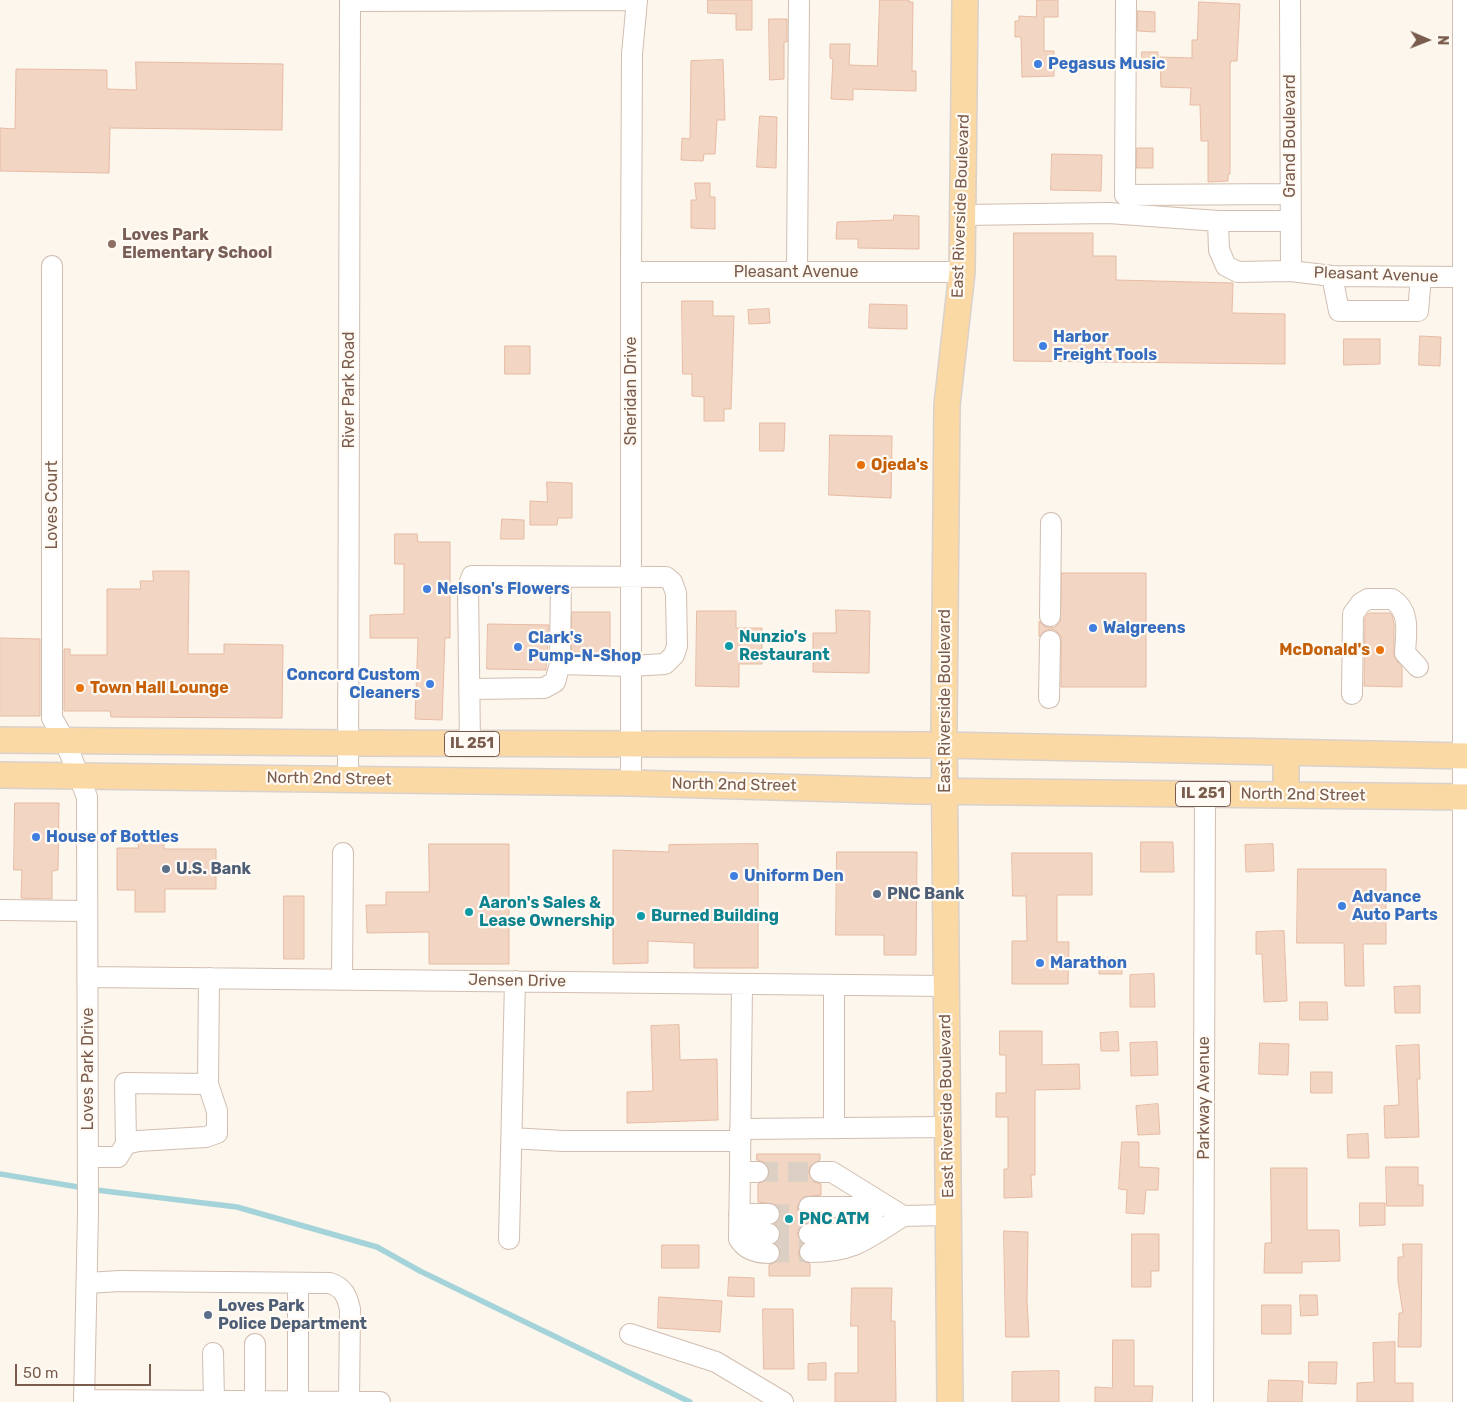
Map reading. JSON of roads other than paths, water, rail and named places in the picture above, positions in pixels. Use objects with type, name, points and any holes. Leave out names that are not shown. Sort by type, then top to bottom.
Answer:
[{"type":"main road","name":"East Riverside Boulevard","points":[[950,1402],[944,791],[947,405],[962,272],[965,0]]},
{"type":"main road","name":"IL 251","points":[[0,740],[348,744],[944,745],[1464,756]]},
{"type":"main road","points":[[1286,752],[1286,795]]},
{"type":"main road","name":"North 2nd Street","points":[[0,775],[631,783],[944,791],[1464,797]]},
{"type":"street","points":[[350,0],[637,0]]},
{"type":"street","name":"River Park Road","points":[[348,780],[350,0]]},
{"type":"street","name":"Sheridan Drive","points":[[631,783],[630,272],[632,54],[637,0]]},
{"type":"street","points":[[797,272],[799,0]]},
{"type":"street","points":[[1126,0],[1125,194],[1290,194]]},
{"type":"street","name":"Grand Boulevard","points":[[1290,0],[1291,271]]},
{"type":"street","points":[[1462,1402],[1464,1027],[1463,0]]},
{"type":"street","points":[[963,215],[1110,213],[1218,221],[1290,221]]},
{"type":"street","name":"Pleasant Avenue","points":[[1218,221],[1219,250],[1226,266],[1238,272],[1291,271],[1332,276],[1462,277]]},
{"type":"street","name":"Loves Court","points":[[52,266],[52,718],[64,741]]},
{"type":"street","name":"Pleasant Avenue","points":[[630,272],[962,272]]},
{"type":"street","points":[[1332,276],[1339,311],[1418,311],[1421,278]]},
{"type":"street","points":[[1050,616],[1051,523]]},
{"type":"street","points":[[470,744],[468,587],[472,576],[666,577],[672,582],[676,593],[676,646],[674,655],[665,664],[631,666],[560,664]]},
{"type":"street","points":[[470,689],[544,688],[555,682],[560,664],[561,577]]},
{"type":"street","points":[[1352,694],[1353,614],[1361,603],[1368,599],[1392,599],[1403,608],[1406,614],[1405,653],[1418,667]]},
{"type":"street","points":[[1049,698],[1050,641]]},
{"type":"street","name":"Loves Park Drive","points":[[64,741],[87,797],[89,1161],[84,1401]]},
{"type":"street","name":"Parkway Avenue","points":[[1203,1402],[1205,794]]},
{"type":"street","points":[[342,980],[344,853]]},
{"type":"street","points":[[0,910],[87,911]]},
{"type":"street","name":"Jensen Drive","points":[[88,977],[946,986]]},
{"type":"street","points":[[126,1144],[138,1141],[206,1136],[217,1133],[217,1111],[208,1084],[209,978]]},
{"type":"street","points":[[509,1239],[515,982]]},
{"type":"street","points":[[739,1222],[769,1229],[758,1253],[744,1247],[739,1222],[749,1172],[740,1135],[742,984]]},
{"type":"street","points":[[834,985],[834,1128]]},
{"type":"street","points":[[89,1161],[118,1157],[126,1144],[125,1083],[208,1084]]},
{"type":"street","points":[[512,1138],[563,1141],[740,1135],[834,1128],[948,1127]]},
{"type":"street","points":[[820,1172],[832,1172],[888,1215]]},
{"type":"street","points":[[888,1215],[846,1249],[834,1252],[809,1229],[888,1215],[948,1215]]},
{"type":"street","points":[[87,1283],[120,1281],[330,1283],[340,1287],[347,1297],[350,1309],[349,1401]]},
{"type":"street","points":[[298,1283],[298,1401]]},
{"type":"street","points":[[630,1334],[716,1362],[783,1402]]},
{"type":"street","points":[[255,1344],[255,1401]]},
{"type":"street","points":[[213,1353],[214,1400]]},
{"type":"street","points":[[84,1401],[380,1402]]},
{"type":"waterway","points":[[0,1174],[96,1190],[237,1207],[377,1247],[420,1271],[690,1402]]},
{"type":"tunnel","points":[[758,1172],[820,1172]]},
{"type":"tunnel","points":[[769,1214],[809,1215]]},
{"type":"tunnel","points":[[769,1234],[809,1234]]},
{"type":"tunnel","points":[[769,1253],[810,1252]]},
{"type":"place","name":"Pegasus Music","points":[[1038,64]]},
{"type":"place","name":"Loves Park Elementary School","points":[[112,244]]},
{"type":"place","name":"Harbor Freight Tools","points":[[1043,346]]},
{"type":"place","name":"Ojeda's","points":[[861,465]]},
{"type":"place","name":"Nelson's Flowers","points":[[427,589]]},
{"type":"place","name":"Walgreens","points":[[1093,628]]},
{"type":"place","name":"Nunzio's Restaurant","points":[[729,646]]},
{"type":"place","name":"Clark's Pump-N-Shop","points":[[518,647]]},
{"type":"place","name":"McDonald's","points":[[1380,650]]},
{"type":"place","name":"Concord Custom Cleaners","points":[[430,684]]},
{"type":"place","name":"Town Hall Lounge","points":[[80,688]]},
{"type":"place","name":"House of Bottles","points":[[36,837]]},
{"type":"place","name":"U.S. Bank","points":[[166,869]]},
{"type":"place","name":"Uniform Den","points":[[734,876]]},
{"type":"place","name":"PNC Bank","points":[[877,894]]},
{"type":"place","name":"Advance Auto Parts","points":[[1342,906]]},
{"type":"place","name":"Aaron's Sales & Lease Ownership","points":[[469,912]]},
{"type":"place","name":"Burned Building","points":[[641,916]]},
{"type":"place","name":"Marathon","points":[[1040,963]]},
{"type":"place","name":"PNC ATM","points":[[789,1219]]},
{"type":"place","name":"Loves Park Police Department","points":[[208,1315]]}]
